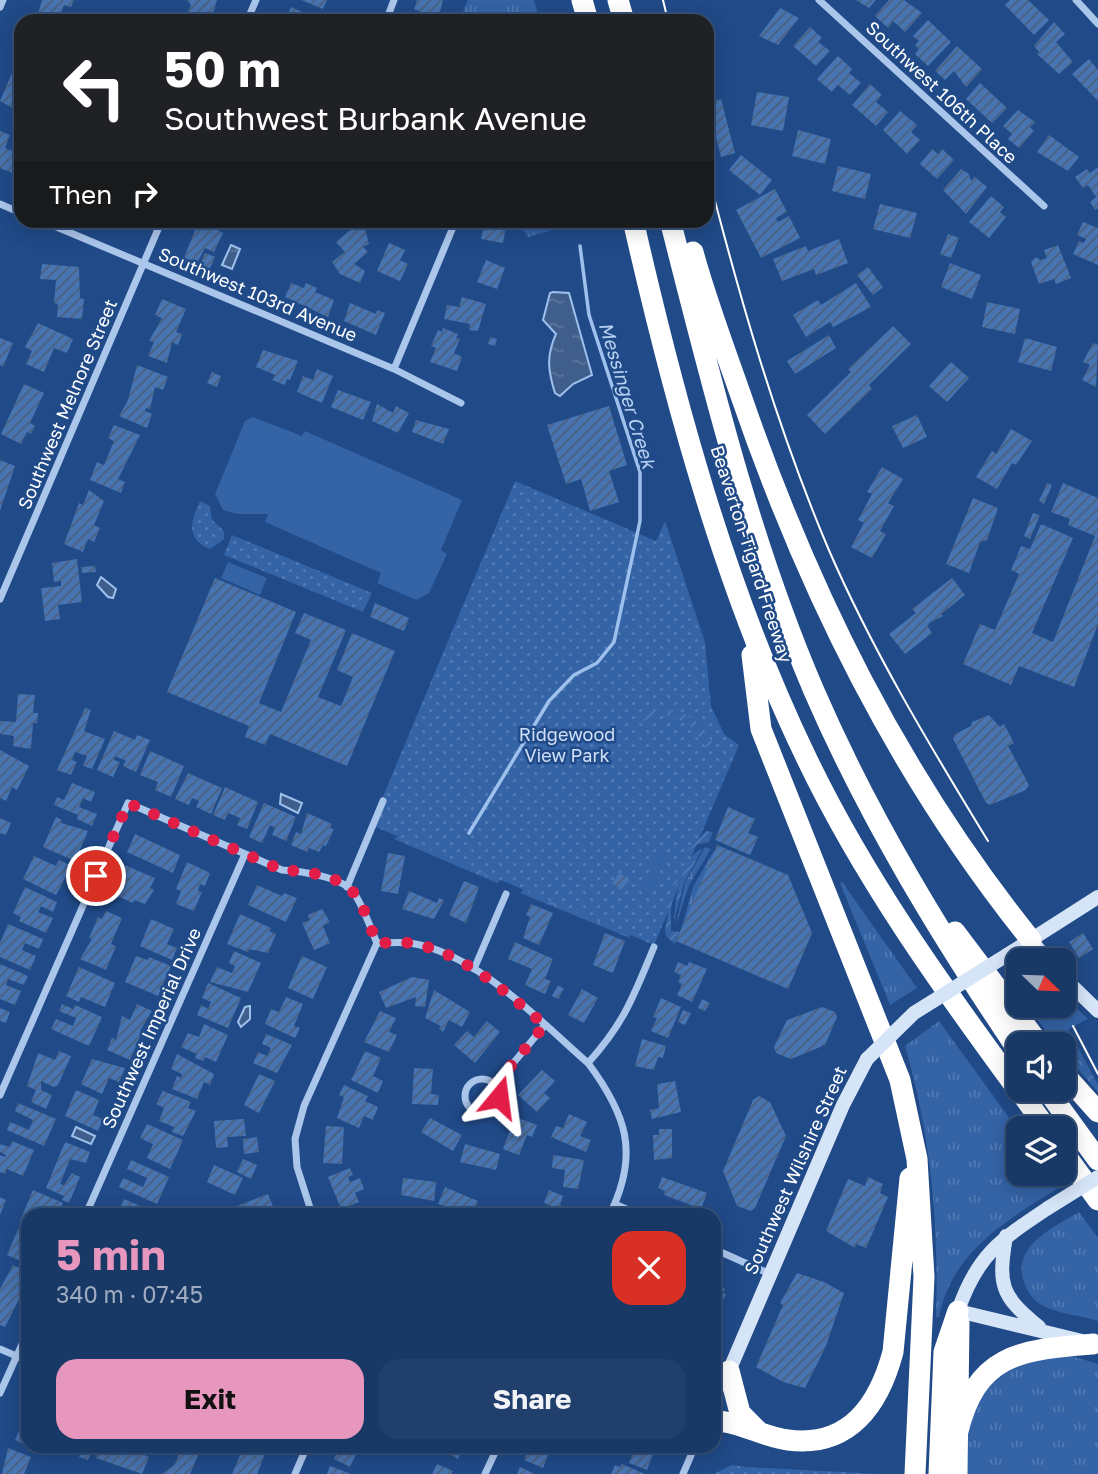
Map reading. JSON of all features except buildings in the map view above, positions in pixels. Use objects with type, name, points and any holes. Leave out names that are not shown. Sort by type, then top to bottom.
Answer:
[{"type":"highway","name":"Beaverton-Tigard Freeway","points":[[635,228],[686,424],[768,675],[806,758],[914,947],[1006,1072]]},
{"type":"highway","name":"Beaverton-Tigard Freeway","points":[[672,228],[737,478],[782,611],[814,692],[897,858],[923,899],[945,942],[1006,1032]]},
{"type":"highway","points":[[687,228],[700,278],[771,483],[835,630],[901,755],[930,801],[960,848],[1031,940]]},
{"type":"highway","points":[[747,617],[761,729],[900,1080],[916,1159],[924,1277],[915,1474]]},
{"type":"highway","points":[[923,899],[958,935],[1030,1032]]},
{"type":"highway","points":[[1076,1087],[1098,1112]]},
{"type":"highway","points":[[1057,1102],[1098,1160]]},
{"type":"highway","points":[[721,1423],[788,1440],[836,1435],[860,1419],[876,1397],[892,1352],[904,1263],[908,1185],[916,1159]]},
{"type":"highway","points":[[1076,1170],[1098,1200]]},
{"type":"highway","points":[[957,1474],[958,1311]]},
{"type":"highway","points":[[939,1474],[944,1352],[958,1311]]},
{"type":"highway","points":[[957,1435],[969,1398],[982,1380],[1003,1362],[1027,1350],[1096,1345]]},
{"type":"highway","points":[[729,1371],[740,1413],[758,1431]]},
{"type":"street","points":[[0,7],[3,0]]},
{"type":"street","name":"Southwest 106th Place","points":[[819,0],[1044,206]]},
{"type":"street","points":[[1076,0],[1098,24]]},
{"type":"street","name":"Southwest 103rd Avenue","points":[[59,228],[394,369],[461,403]]},
{"type":"street","name":"Southwest Melnore Street","points":[[0,599],[159,228]]},
{"type":"street","points":[[394,369],[451,228]]},
{"type":"street","points":[[347,887],[383,801]]},
{"type":"street","points":[[0,1095],[128,803],[282,870],[307,871],[347,887],[355,895],[377,943],[304,1106],[295,1139],[298,1167],[311,1208]]},
{"type":"street","name":"Southwest Imperial Drive","points":[[89,1208],[245,855]]},
{"type":"street","points":[[474,970],[506,894]]},
{"type":"street","name":"Southwest Wilshire Street","points":[[721,1389],[851,1086],[867,1059],[914,1013],[1098,897]]},
{"type":"street","points":[[1031,940],[1037,948]]},
{"type":"street","points":[[377,943],[409,943],[429,948],[474,970],[588,1062],[609,1090],[621,1115],[626,1161],[613,1208]]},
{"type":"street","points":[[588,1062],[616,1032],[626,1016],[654,947]]},
{"type":"street","points":[[1076,990],[1098,1011]]},
{"type":"street","points":[[495,1085],[545,1025]]},
{"type":"street","points":[[483,1079],[495,1085],[499,1097],[492,1110],[479,1113],[469,1106],[465,1094],[471,1083],[483,1079]]},
{"type":"street","points":[[1096,1345],[958,1311],[975,1269],[992,1248],[1006,1236],[1098,1177]]},
{"type":"street","points":[[615,1204],[624,1208]]},
{"type":"street","points":[[1006,1236],[1000,1270],[1005,1294],[1019,1311],[1043,1331]]},
{"type":"street","points":[[721,1252],[770,1274]]},
{"type":"street","points":[[0,1393],[21,1346]]},
{"type":"street","points":[[0,1349],[21,1358]]},
{"type":"street","points":[[295,1474],[304,1453]]},
{"type":"street","points":[[485,1474],[495,1453]]},
{"type":"street","points":[[683,1474],[692,1453]]},
{"type":"green space","points":[[468,0],[534,0],[538,14],[462,14]]},
{"type":"green space","points":[[522,228],[559,228],[528,237]]},
{"type":"green space","points":[[253,417],[302,436],[305,431],[462,500],[441,550],[447,554],[429,593],[416,600],[377,583],[381,573],[265,522],[268,514],[237,514],[223,510],[215,494],[245,421]]},
{"type":"green space","name":"Ridgewood View Park","points":[[515,481],[656,541],[665,521],[705,642],[711,706],[724,734],[739,745],[654,945],[371,825]]},
{"type":"green space","points":[[200,501],[210,506],[212,520],[224,531],[224,539],[210,549],[197,540],[192,529]]},
{"type":"green space","points":[[232,535],[372,593],[363,612],[224,555]]},
{"type":"green space","points":[[228,562],[267,578],[260,595],[221,578]]},
{"type":"green space","points":[[660,709],[660,716],[643,721],[620,736],[638,716]]},
{"type":"green space","points":[[668,709],[684,714],[697,723],[708,734],[715,749],[707,751],[692,728],[681,720],[667,716]]},
{"type":"green space","points":[[706,831],[713,832],[709,842],[696,845],[686,853]]},
{"type":"green space","points":[[398,836],[504,877],[497,883],[394,839]]},
{"type":"green space","points":[[705,847],[711,849],[689,885],[675,928],[685,883]]},
{"type":"green space","points":[[703,848],[684,883],[674,921],[684,870],[695,853]]},
{"type":"green space","points":[[656,852],[665,855],[653,890],[645,887]]},
{"type":"green space","points":[[714,853],[681,930],[693,887]]},
{"type":"green space","points":[[681,863],[671,908],[671,931],[680,932],[675,944],[666,936],[665,930],[673,886]]},
{"type":"green space","points":[[842,882],[917,988],[890,1005],[840,883]]},
{"type":"green space","points":[[528,885],[631,927],[630,938],[520,893]]},
{"type":"green space","points":[[1076,1008],[1088,1019],[1074,1026],[1068,1018],[1076,1018]]},
{"type":"green space","points":[[1036,1018],[1068,1018],[1074,1026],[1068,1029],[1070,1032],[1047,1032]]},
{"type":"green space","points":[[939,1021],[1008,1116],[1006,1186],[1060,1187],[1002,1225],[969,1256],[956,1273],[939,1317],[936,1317],[936,1248],[927,1147],[905,1046]]},
{"type":"green space","points":[[1076,1044],[1098,1085],[1098,1092],[1076,1067]]},
{"type":"green space","points":[[1079,1212],[1098,1238],[1098,1321],[1040,1304],[1032,1297],[1024,1282],[1022,1269],[1029,1248],[1047,1231]]},
{"type":"green space","points":[[1065,1354],[1098,1364],[1098,1474],[965,1474],[969,1427],[979,1399],[988,1386],[1016,1362]]},
{"type":"green space","points":[[732,1465],[746,1467],[879,1474],[714,1474]]},
{"type":"water","points":[[231,245],[240,249],[232,269],[222,265]]},
{"type":"water","points":[[550,293],[569,293],[592,375],[573,384],[560,396],[555,393],[549,363],[556,334],[543,320]]},
{"type":"water","points":[[101,577],[116,589],[113,598],[108,597],[97,585]]},
{"type":"water","points":[[281,794],[302,803],[298,813],[280,804]]},
{"type":"water","points":[[250,1006],[250,1019],[241,1027],[238,1022],[245,1007]]},
{"type":"water","points":[[76,1127],[95,1136],[91,1144],[72,1136]]},
{"type":"waterway","name":"Messinger Creek","points":[[469,833],[549,701],[574,675],[597,663],[614,642],[640,521],[640,472],[589,315],[580,246]]},
{"type":"tram line","points":[[663,0],[666,14]]},
{"type":"tram line","points":[[714,196],[760,361],[809,502],[828,548],[883,660],[988,841]]},
{"type":"tram line","points":[[1073,1026],[1098,1074]]},
{"type":"route","points":[[96,876],[128,803],[282,870],[307,871],[347,887],[355,895],[377,943],[409,943],[439,951],[503,990],[545,1025],[501,1075],[495,1085],[499,1097]]}]
